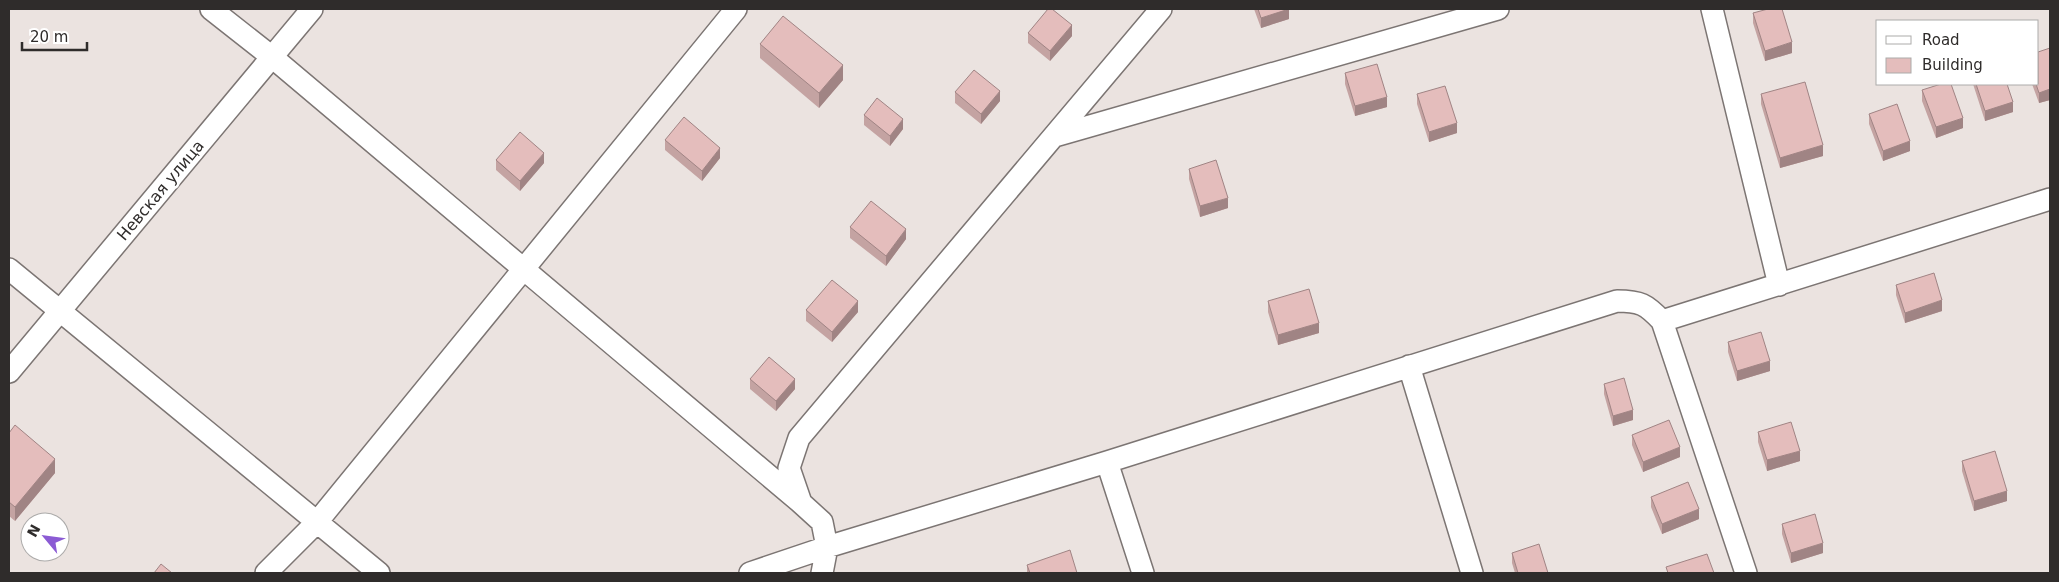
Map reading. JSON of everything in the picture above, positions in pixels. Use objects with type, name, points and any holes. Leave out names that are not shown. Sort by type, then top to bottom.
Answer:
[{"type":"street","points":[[211,9],[272,57],[822,522],[827,547],[822,573]]},
{"type":"street","name":"Невская улица","points":[[9,372],[312,9]]},
{"type":"street","points":[[266,573],[317,522],[736,9]]},
{"type":"street","points":[[800,502],[789,468],[799,438],[1161,9]]},
{"type":"street","points":[[1055,136],[1498,9]]},
{"type":"street","points":[[1712,9],[1780,285]]},
{"type":"street","points":[[1662,321],[2050,199]]},
{"type":"street","points":[[9,269],[379,573]]},
{"type":"street","points":[[750,573],[827,547],[1108,462],[1617,301],[1636,301],[1650,308],[1662,321],[1746,573]]},
{"type":"street","points":[[1409,366],[1472,573]]},
{"type":"street","points":[[1108,462],[1143,573]]},
{"type":"building","points":[[1048,9],[1052,9],[1072,25],[1050,51],[1028,33]]},
{"type":"building","points":[[1258,9],[1289,9],[1261,18]]},
{"type":"building","points":[[1768,9],[1782,9],[1792,42],[1765,51],[1753,13]]},
{"type":"building","points":[[783,16],[843,65],[819,93],[760,44]]},
{"type":"building","points":[[2050,48],[2050,89],[2039,93],[2036,85],[2039,85],[2039,52]]},
{"type":"building","points":[[1377,64],[1387,97],[1355,106],[1345,73]]},
{"type":"building","points":[[974,70],[1000,91],[981,114],[955,92]]},
{"type":"building","points":[[1805,82],[1823,145],[1780,158],[1761,94]]},
{"type":"building","points":[[1938,85],[1951,85],[1963,118],[1936,127],[1922,90]]},
{"type":"building","points":[[1976,85],[2007,85],[2013,102],[1985,111]]},
{"type":"building","points":[[1445,86],[1457,123],[1429,132],[1417,94]]},
{"type":"building","points":[[877,98],[903,119],[890,136],[864,115]]},
{"type":"building","points":[[1897,104],[1910,141],[1883,151],[1869,114]]},
{"type":"building","points":[[684,117],[720,148],[702,171],[665,140]]},
{"type":"building","points":[[520,132],[544,153],[520,181],[496,160]]},
{"type":"building","points":[[1216,160],[1228,198],[1200,206],[1189,169]]},
{"type":"building","points":[[871,201],[906,229],[886,256],[850,227]]},
{"type":"building","points":[[1934,273],[1942,300],[1905,313],[1896,285]]},
{"type":"building","points":[[832,280],[858,301],[832,332],[806,310]]},
{"type":"building","points":[[1309,289],[1319,323],[1278,335],[1268,301]]},
{"type":"building","points":[[1761,332],[1770,361],[1737,371],[1728,342]]},
{"type":"building","points":[[769,357],[795,379],[776,401],[750,379]]},
{"type":"building","points":[[1624,378],[1633,410],[1613,416],[1604,384]]},
{"type":"building","points":[[1669,420],[1680,447],[1643,462],[1632,435]]},
{"type":"building","points":[[1791,422],[1800,451],[1767,460],[1758,432]]},
{"type":"building","points":[[15,425],[55,459],[15,507],[9,502],[9,433]]},
{"type":"building","points":[[1995,451],[2007,491],[1974,501],[1962,461]]},
{"type":"building","points":[[1688,482],[1699,509],[1662,524],[1651,497]]},
{"type":"building","points":[[1815,514],[1823,543],[1791,553],[1782,524]]},
{"type":"building","points":[[1539,544],[1548,573],[1518,573],[1512,553]]},
{"type":"building","points":[[1070,550],[1077,573],[1030,573],[1027,565]]},
{"type":"building","points":[[1707,554],[1714,573],[1668,573],[1666,567]]},
{"type":"building","points":[[161,564],[172,573],[154,573]]}]
